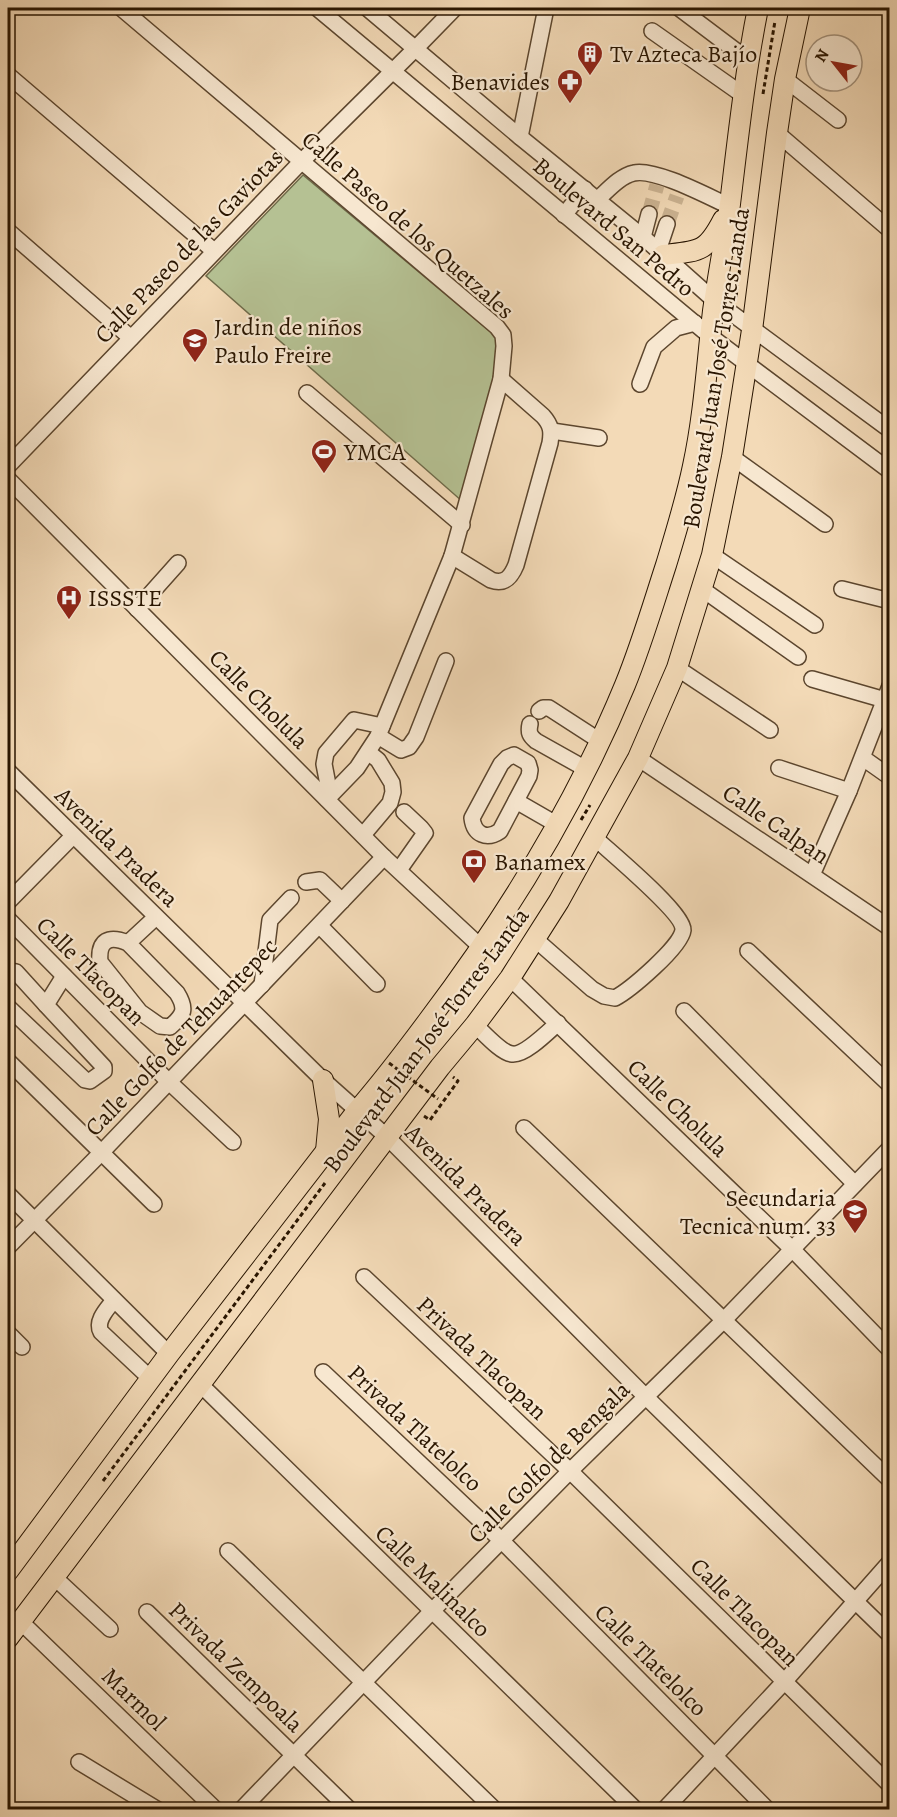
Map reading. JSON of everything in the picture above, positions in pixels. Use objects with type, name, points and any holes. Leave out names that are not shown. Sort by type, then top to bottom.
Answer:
[{"type":"main road","name":"Boulevard Juan José Torres Landa","points":[[8,1570],[169,1354],[384,1079],[482,948],[525,880],[600,741],[626,683],[647,625],[693,465],[743,95],[758,8]]},
{"type":"main road","name":"Boulevard Juan José Torres Landa","points":[[8,1638],[440,1067],[510,978],[559,901],[638,758],[677,668],[712,555],[732,457],[752,330],[785,79],[800,8]]},
{"type":"main road","points":[[661,253],[690,252],[708,244],[714,237],[729,206]]},
{"type":"main road","points":[[323,1080],[329,1119],[326,1152]]},
{"type":"street","name":"Calle Paseo de los Quetzales","points":[[121,8],[302,160],[497,327],[503,335],[501,379],[452,556],[380,731],[357,768],[328,797]]},
{"type":"street","name":"Boulevard San Pedro","points":[[317,8],[710,336],[890,471]]},
{"type":"street","name":"Boulevard San Pedro","points":[[367,8],[643,237],[715,301],[890,430]]},
{"type":"street","name":"Calle Paseo de las Gaviotas","points":[[8,466],[302,160],[454,8]]},
{"type":"street","points":[[520,137],[546,8]]},
{"type":"street","points":[[679,8],[748,60]]},
{"type":"street","points":[[652,31],[743,95]]},
{"type":"street","points":[[8,75],[214,251]]},
{"type":"street","points":[[785,79],[838,120]]},
{"type":"street","points":[[777,133],[890,230]]},
{"type":"street","points":[[597,200],[620,180],[632,173],[642,171],[680,191],[729,206]]},
{"type":"street","points":[[564,215],[585,189]]},
{"type":"street","points":[[643,237],[649,214]]},
{"type":"street","points":[[661,253],[667,224]]},
{"type":"street","points":[[8,231],[131,338]]},
{"type":"street","points":[[640,384],[654,347],[676,328],[695,323]]},
{"type":"street","points":[[452,556],[491,580],[499,583],[507,580],[513,573],[550,443],[552,430],[543,416],[501,379]]},
{"type":"street","points":[[307,393],[462,525]]},
{"type":"street","points":[[552,430],[599,438]]},
{"type":"street","points":[[732,457],[825,524]]},
{"type":"street","name":"Calle Cholula","points":[[8,479],[328,797],[384,857],[482,948]]},
{"type":"street","points":[[712,555],[815,625]]},
{"type":"street","points":[[137,609],[178,563]]},
{"type":"street","points":[[702,589],[798,657]]},
{"type":"street","points":[[842,589],[890,601]]},
{"type":"street","points":[[328,797],[324,764],[326,753],[354,720],[380,731],[401,750],[409,747],[416,737],[446,661]]},
{"type":"street","points":[[677,668],[770,730]]},
{"type":"street","points":[[812,679],[887,693],[863,758],[812,875]]},
{"type":"street","points":[[539,711],[549,708],[600,741]]},
{"type":"street","points":[[530,724],[531,737],[586,769]]},
{"type":"street","points":[[363,835],[390,803],[393,792],[392,783],[378,760],[368,752]]},
{"type":"street","points":[[514,756],[528,763],[530,770],[526,784],[516,801],[500,831],[486,837],[477,832],[472,818],[477,807],[501,764],[507,758],[514,756]]},
{"type":"street","name":"Calle Calpan","points":[[638,758],[890,928]]},
{"type":"street","points":[[863,758],[890,777]]},
{"type":"street","points":[[779,768],[849,791]]},
{"type":"street","name":"Avenida Pradera","points":[[8,771],[323,1080],[387,1137],[646,1397],[890,1635]]},
{"type":"street","points":[[516,801],[556,824]]},
{"type":"street","points":[[399,870],[424,833],[422,828],[404,812]]},
{"type":"street","points":[[8,902],[72,836]]},
{"type":"street","points":[[535,939],[592,989],[615,999],[627,992],[677,943],[682,931],[680,920],[637,875],[595,838]]},
{"type":"street","name":"Calle Golfo de Tehuantepec","points":[[8,1247],[320,926],[384,857]]},
{"type":"street","points":[[306,882],[320,880],[342,901]]},
{"type":"street","points":[[262,985],[270,920],[291,898]]},
{"type":"street","points":[[128,943],[156,917]]},
{"type":"street","name":"Calle Tlacopan","points":[[8,919],[168,1082]]},
{"type":"street","points":[[320,926],[377,984]]},
{"type":"street","points":[[116,938],[128,943],[183,1002],[183,1011],[170,1027],[160,1026],[140,1012],[100,962],[99,953],[102,945],[109,939],[116,938]]},
{"type":"street","points":[[748,951],[890,1085]]},
{"type":"street","points":[[8,971],[16,972],[104,1067],[104,1071],[90,1081],[85,1080],[8,1007]]},
{"type":"street","points":[[46,1005],[64,976]]},
{"type":"street","name":"Calle Cholula","points":[[510,978],[792,1249],[890,1350]]},
{"type":"street","points":[[684,1011],[855,1184]]},
{"type":"street","points":[[475,1025],[504,1051],[511,1054],[522,1053],[558,1023]]},
{"type":"street","points":[[8,1061],[100,1154],[154,1204]]},
{"type":"street","points":[[168,1082],[232,1142]]},
{"type":"street","points":[[524,1128],[890,1480]]},
{"type":"street","name":"Calle Golfo de Bengala","points":[[241,1809],[432,1611],[723,1321],[890,1148]]},
{"type":"street","points":[[8,1194],[169,1354]]},
{"type":"street","name":"Privada Tlacopan","points":[[364,1277],[570,1471]]},
{"type":"street","points":[[114,1300],[99,1323],[99,1328],[151,1379]]},
{"type":"street","points":[[8,1333],[22,1347]]},
{"type":"street","name":"Privada Tlatelolco","points":[[323,1372],[502,1541]]},
{"type":"street","name":"Calle Malinalco","points":[[200,1384],[636,1809]]},
{"type":"street","name":"Calle Tlacopan","points":[[570,1471],[890,1785]]},
{"type":"street","name":"Calle Tlatelolco","points":[[502,1541],[768,1809]]},
{"type":"street","points":[[228,1551],[495,1809]]},
{"type":"street","points":[[664,1809],[784,1682],[890,1562]]},
{"type":"street","points":[[54,1577],[110,1629]]},
{"type":"street","name":"Privada Zempoala","points":[[147,1612],[350,1809]]},
{"type":"street","name":"Marmol","points":[[20,1621],[216,1809]]},
{"type":"street","points":[[79,1762],[158,1809]]},
{"type":"path","points":[[389,1063],[443,1102]]},
{"type":"path","points":[[430,1120],[458,1081]]},
{"type":"green space","points":[[303,175],[499,339],[495,383],[463,502],[206,276]]},
{"type":"tunnel","points":[[649,214],[657,185]]},
{"type":"tunnel","points":[[667,224],[677,196]]},
{"type":"place","name":"Tv Azteca Bajío","points":[[590,77]]},
{"type":"place","name":"Benavides","points":[[570,105]]},
{"type":"place","name":"Jardin de niños Paulo Freire","points":[[195,364]]},
{"type":"place","name":"YMCA","points":[[324,475]]},
{"type":"place","name":"ISSSTE","points":[[69,621]]},
{"type":"place","name":"Banamex","points":[[474,885]]},
{"type":"place","name":"Secundaria Tecnica num. 33","points":[[855,1235]]}]
